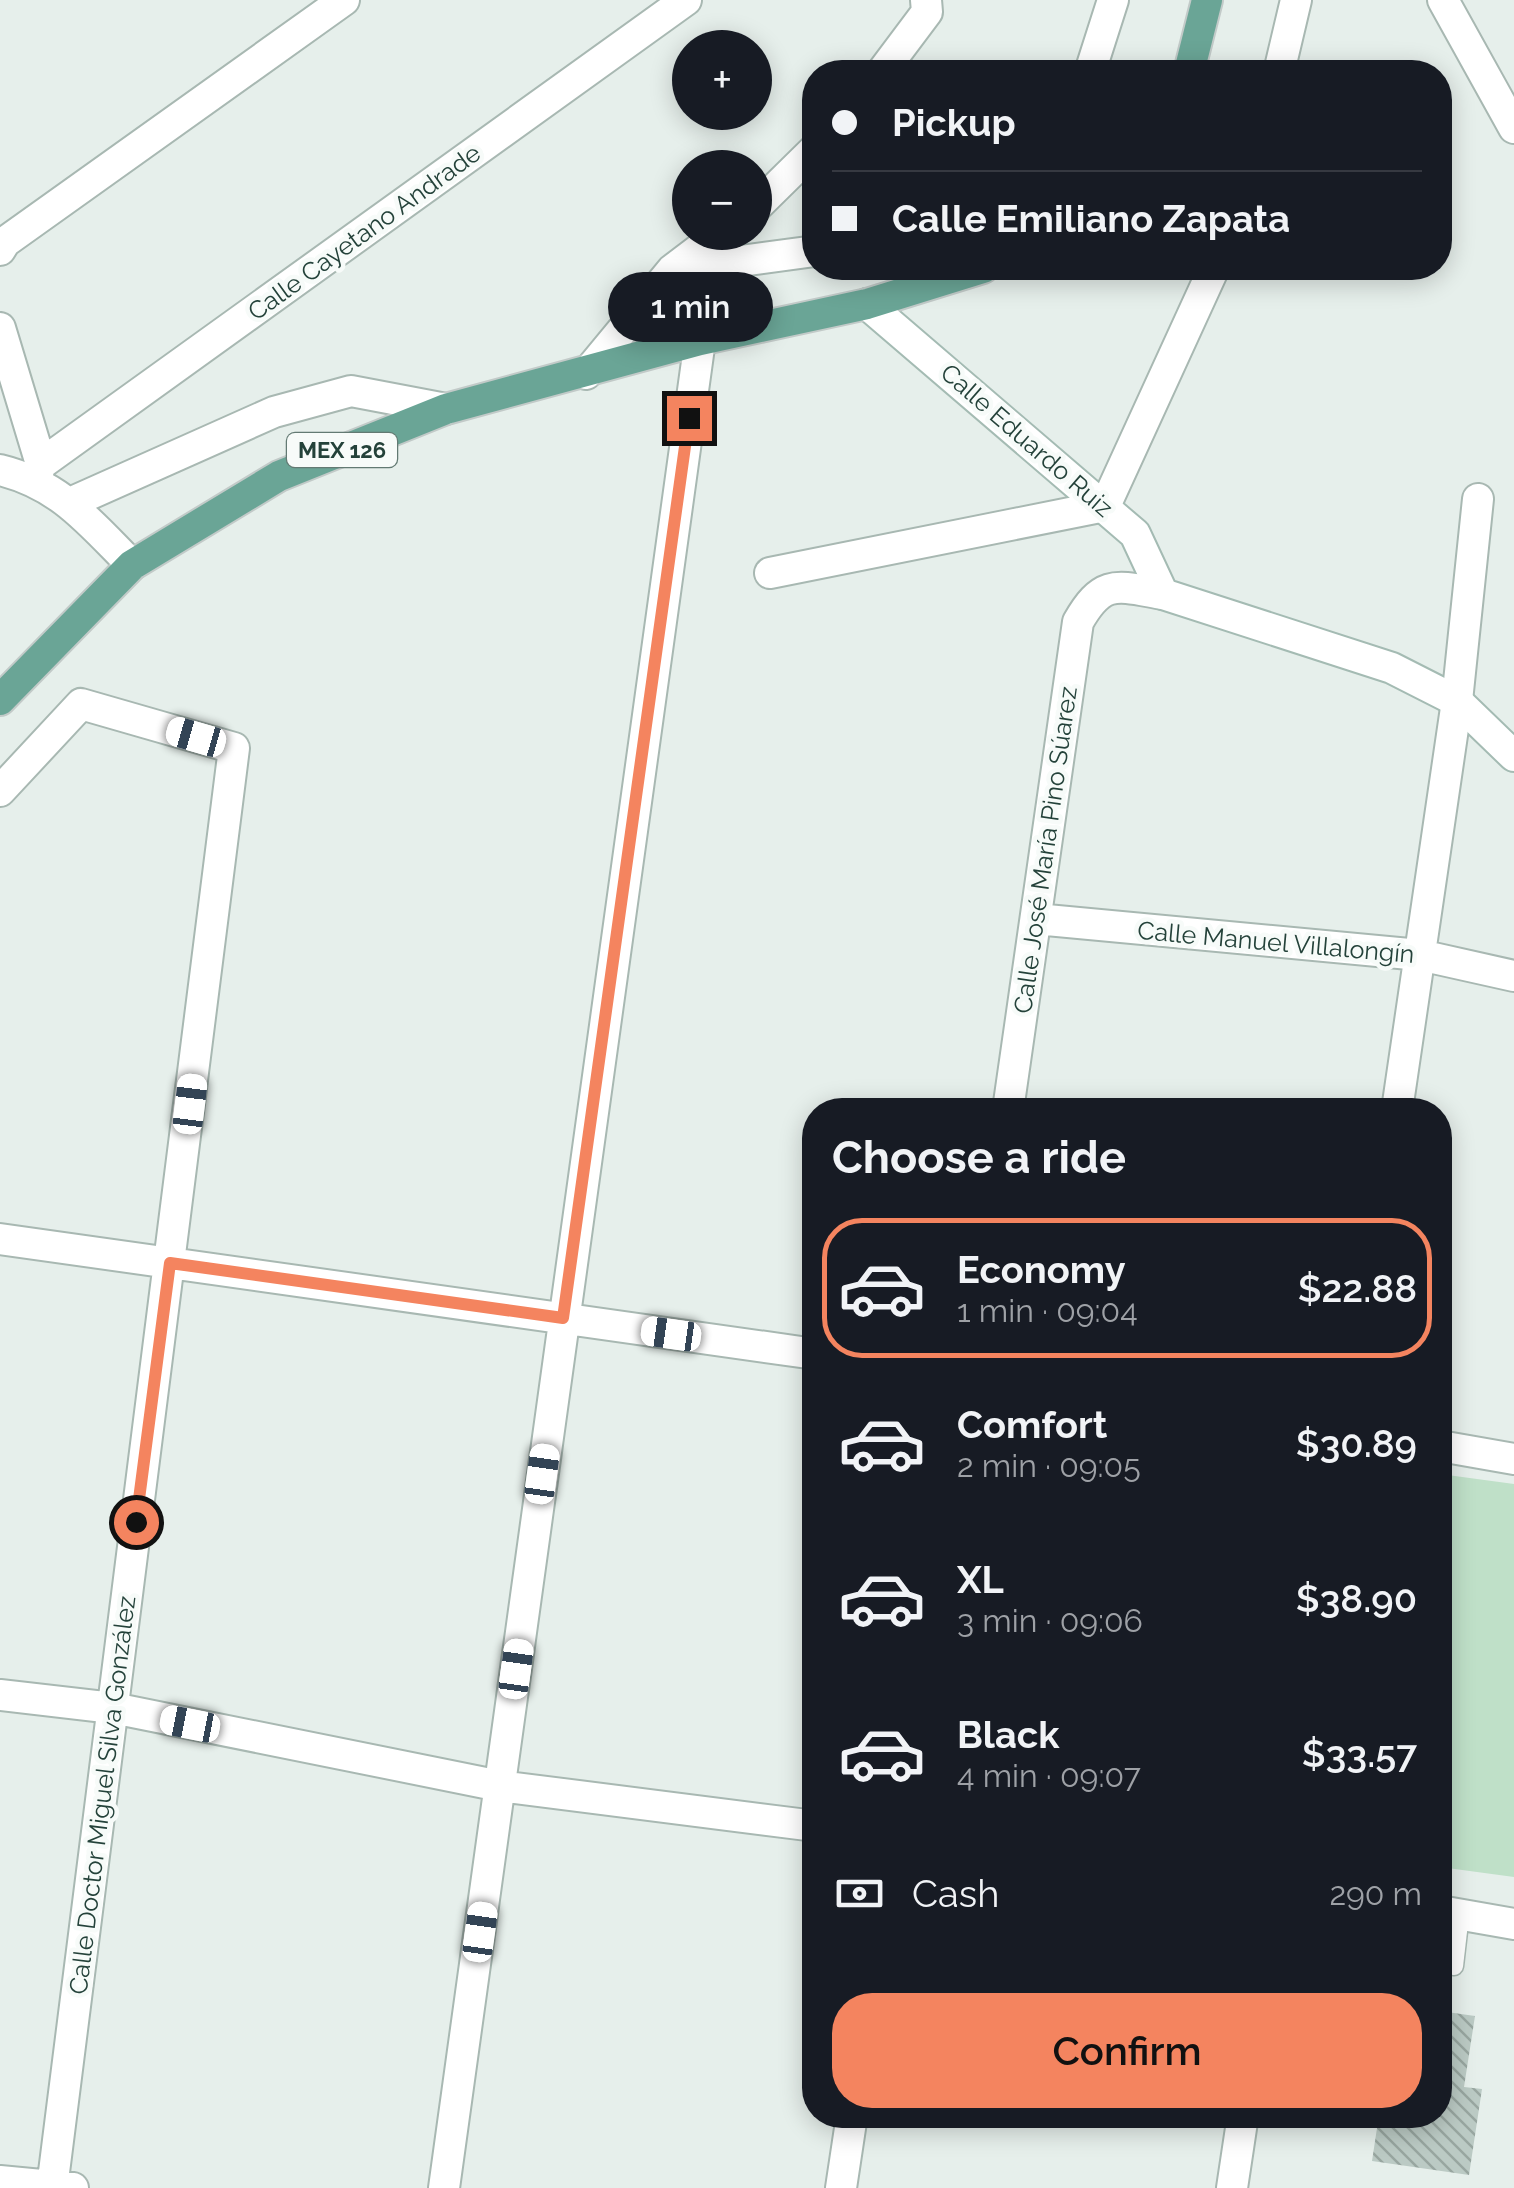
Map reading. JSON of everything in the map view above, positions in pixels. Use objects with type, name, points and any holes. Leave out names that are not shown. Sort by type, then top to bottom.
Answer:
[{"type":"main road","points":[[1192,60],[1207,0]]},
{"type":"main road","name":"MEX 126","points":[[0,700],[127,571],[278,476],[446,409],[700,340],[868,304],[945,280]]},
{"type":"street","points":[[0,250],[5,242],[344,0]]},
{"type":"street","name":"Calle Cayetano Andrade","points":[[38,471],[686,0]]},
{"type":"street","points":[[891,60],[927,12],[926,0]]},
{"type":"street","points":[[1094,60],[1114,0]]},
{"type":"street","points":[[1282,60],[1296,0]]},
{"type":"street","points":[[1444,0],[1514,128]]},
{"type":"street","points":[[772,191],[802,162]]},
{"type":"street","points":[[586,374],[672,270],[698,250]]},
{"type":"street","points":[[672,270],[802,253]]},
{"type":"street","points":[[770,573],[1105,506],[1209,280]]},
{"type":"street","name":"Calle Eduardo Ruiz","points":[[868,304],[1136,534],[1162,594]]},
{"type":"street","points":[[0,328],[38,471],[127,571]]},
{"type":"street","points":[[444,2188],[700,340]]},
{"type":"street","points":[[70,503],[274,412],[351,391],[446,409]]},
{"type":"street","points":[[0,470],[38,471]]},
{"type":"street","points":[[1399,1098],[1456,701],[1478,499]]},
{"type":"street","name":"Calle José María Pino Súarez","points":[[1010,1098],[1078,622],[1094,594],[1116,586],[1162,594]]},
{"type":"street","points":[[1162,594],[1392,668],[1456,701],[1514,756]]},
{"type":"street","name":"Calle Doctor Miguel Silva González","points":[[0,790],[81,704],[234,748],[113,1708],[59,2187]]},
{"type":"street","name":"Calle Manuel Villalongín","points":[[1036,920],[1420,955],[1514,976]]},
{"type":"street","points":[[0,1239],[802,1352]]},
{"type":"street","points":[[1452,1448],[1514,1459]]},
{"type":"street","points":[[0,1695],[113,1708],[500,1786],[802,1824]]},
{"type":"street","points":[[1452,1912],[1514,1924]]},
{"type":"street","points":[[841,2188],[850,2128]]},
{"type":"street","points":[[1232,2188],[1240,2128]]},
{"type":"street","points":[[0,2181],[59,2187]]},
{"type":"lane","points":[[1452,1939],[1454,1966]]},
{"type":"green space","points":[[1452,1476],[1514,1484],[1514,1877],[1452,1869]]},
{"type":"building","points":[[1452,2013],[1475,2016],[1464,2087],[1482,2089],[1469,2175],[1372,2161],[1377,2128],[1452,2128]]},
{"type":"route","points":[[136,1522],[170,1263],[563,1318],[689,418]]}]
